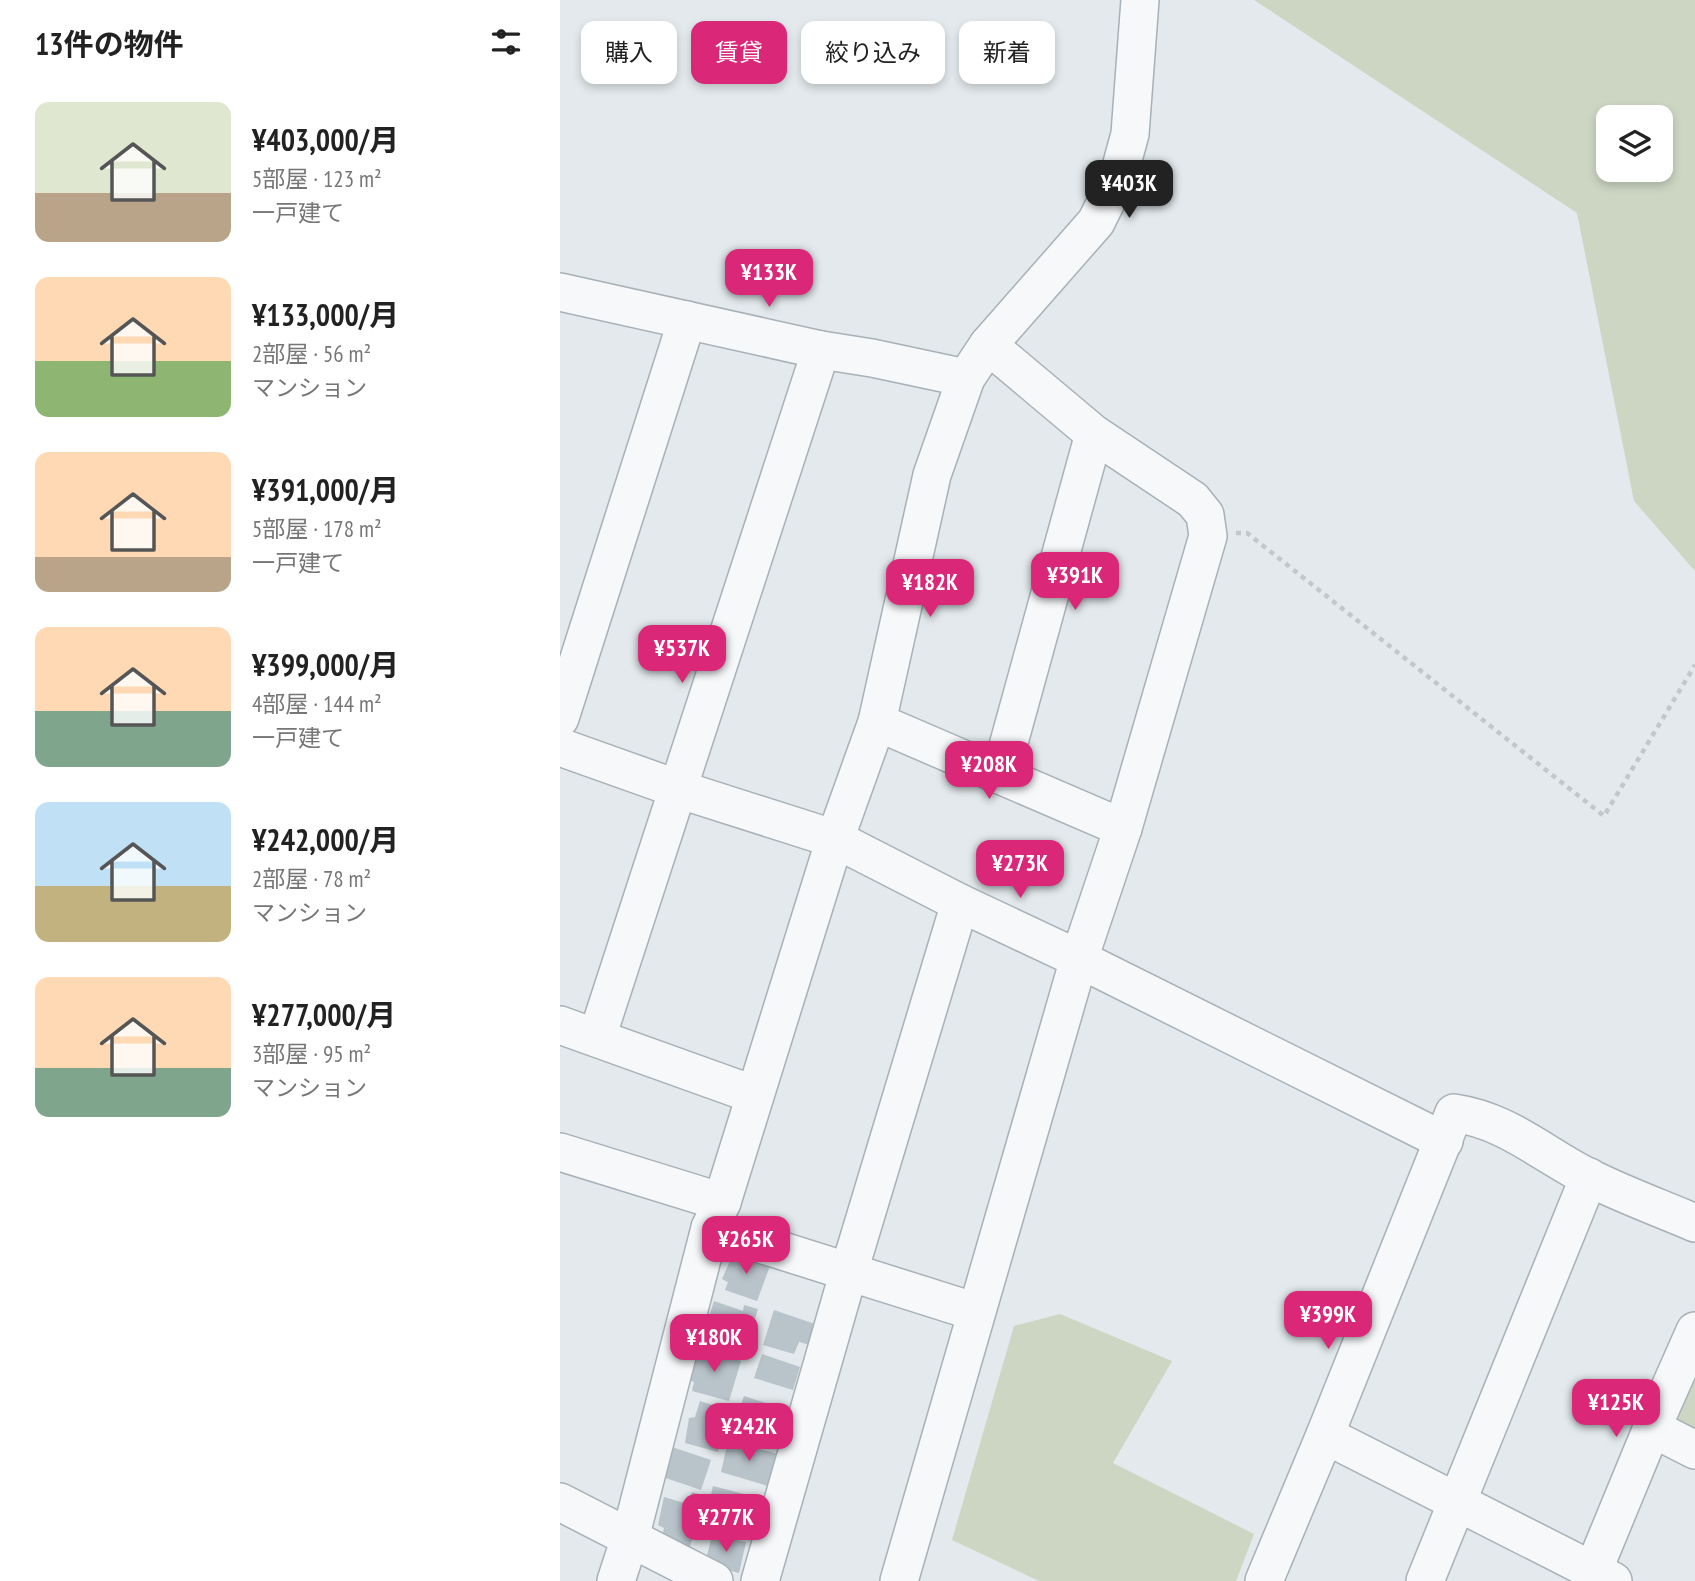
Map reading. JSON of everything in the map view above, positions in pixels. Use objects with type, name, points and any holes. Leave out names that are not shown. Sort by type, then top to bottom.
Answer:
[{"type":"street","points":[[615,1581],[630,1538],[716,1215],[835,839],[877,722],[932,475],[966,378],[988,345],[1096,222],[1118,178],[1130,134],[1140,0]]},
{"type":"street","points":[[560,292],[821,350],[966,378]]},
{"type":"street","points":[[560,718],[687,320]]},
{"type":"street","points":[[899,1581],[1079,959],[1123,828],[1208,536],[1205,515],[1193,500],[1094,434],[988,345]]},
{"type":"street","points":[[597,1037],[821,350]]},
{"type":"street","points":[[1000,775],[1094,434]]},
{"type":"street","points":[[877,722],[1123,828]]},
{"type":"street","points":[[560,747],[678,789],[835,839],[960,904],[1079,959],[1444,1141]]},
{"type":"street","points":[[760,1581],[849,1271],[960,904]]},
{"type":"street","points":[[560,1025],[755,1095]]},
{"type":"street","points":[[1264,1581],[1454,1113],[1474,1116],[1504,1127],[1589,1177],[1695,1223]]},
{"type":"street","points":[[560,1152],[849,1271],[976,1312]]},
{"type":"street","points":[[1424,1581],[1589,1177]]},
{"type":"street","points":[[1325,1435],[1603,1576],[1652,1428],[1695,1331]]},
{"type":"street","points":[[1652,1428],[1695,1450]]},
{"type":"street","points":[[560,1502],[714,1581]]},
{"type":"path","points":[[1208,536],[1247,533],[1604,816],[1695,665]]},
{"type":"green space","points":[[1254,0],[1695,0],[1695,571],[1634,501],[1577,213]]},
{"type":"green space","points":[[1060,1314],[1172,1361],[1113,1463],[1254,1534],[1236,1581],[1039,1581],[952,1540],[1014,1326]]},
{"type":"green space","points":[[1695,1356],[1695,1442],[1675,1432],[1668,1409]]},
{"type":"building","points":[[734,1252],[770,1266],[757,1301],[725,1290],[728,1282],[722,1279]]},
{"type":"building","points":[[714,1301],[743,1311],[744,1305],[758,1309],[747,1345],[704,1332]]},
{"type":"building","points":[[774,1310],[815,1324],[810,1345],[799,1342],[794,1354],[763,1345]]},
{"type":"building","points":[[695,1346],[741,1361],[729,1401],[692,1391],[694,1382],[689,1380]]},
{"type":"building","points":[[762,1354],[800,1367],[793,1390],[754,1378]]},
{"type":"building","points":[[744,1396],[787,1410],[774,1448],[740,1438],[745,1422],[736,1419]]},
{"type":"building","points":[[700,1401],[728,1410],[718,1452],[685,1443],[689,1418],[695,1417]]},
{"type":"building","points":[[728,1441],[779,1454],[768,1486],[721,1472]]},
{"type":"building","points":[[669,1446],[711,1460],[701,1490],[660,1476]]},
{"type":"building","points":[[713,1486],[759,1498],[750,1536],[712,1526],[711,1522],[705,1520]]},
{"type":"building","points":[[692,1492],[702,1495],[699,1503],[690,1499]]},
{"type":"building","points":[[664,1497],[701,1508],[688,1554],[660,1546],[664,1528],[658,1525]]},
{"type":"building","points":[[712,1535],[746,1542],[739,1573],[705,1564]]}]
